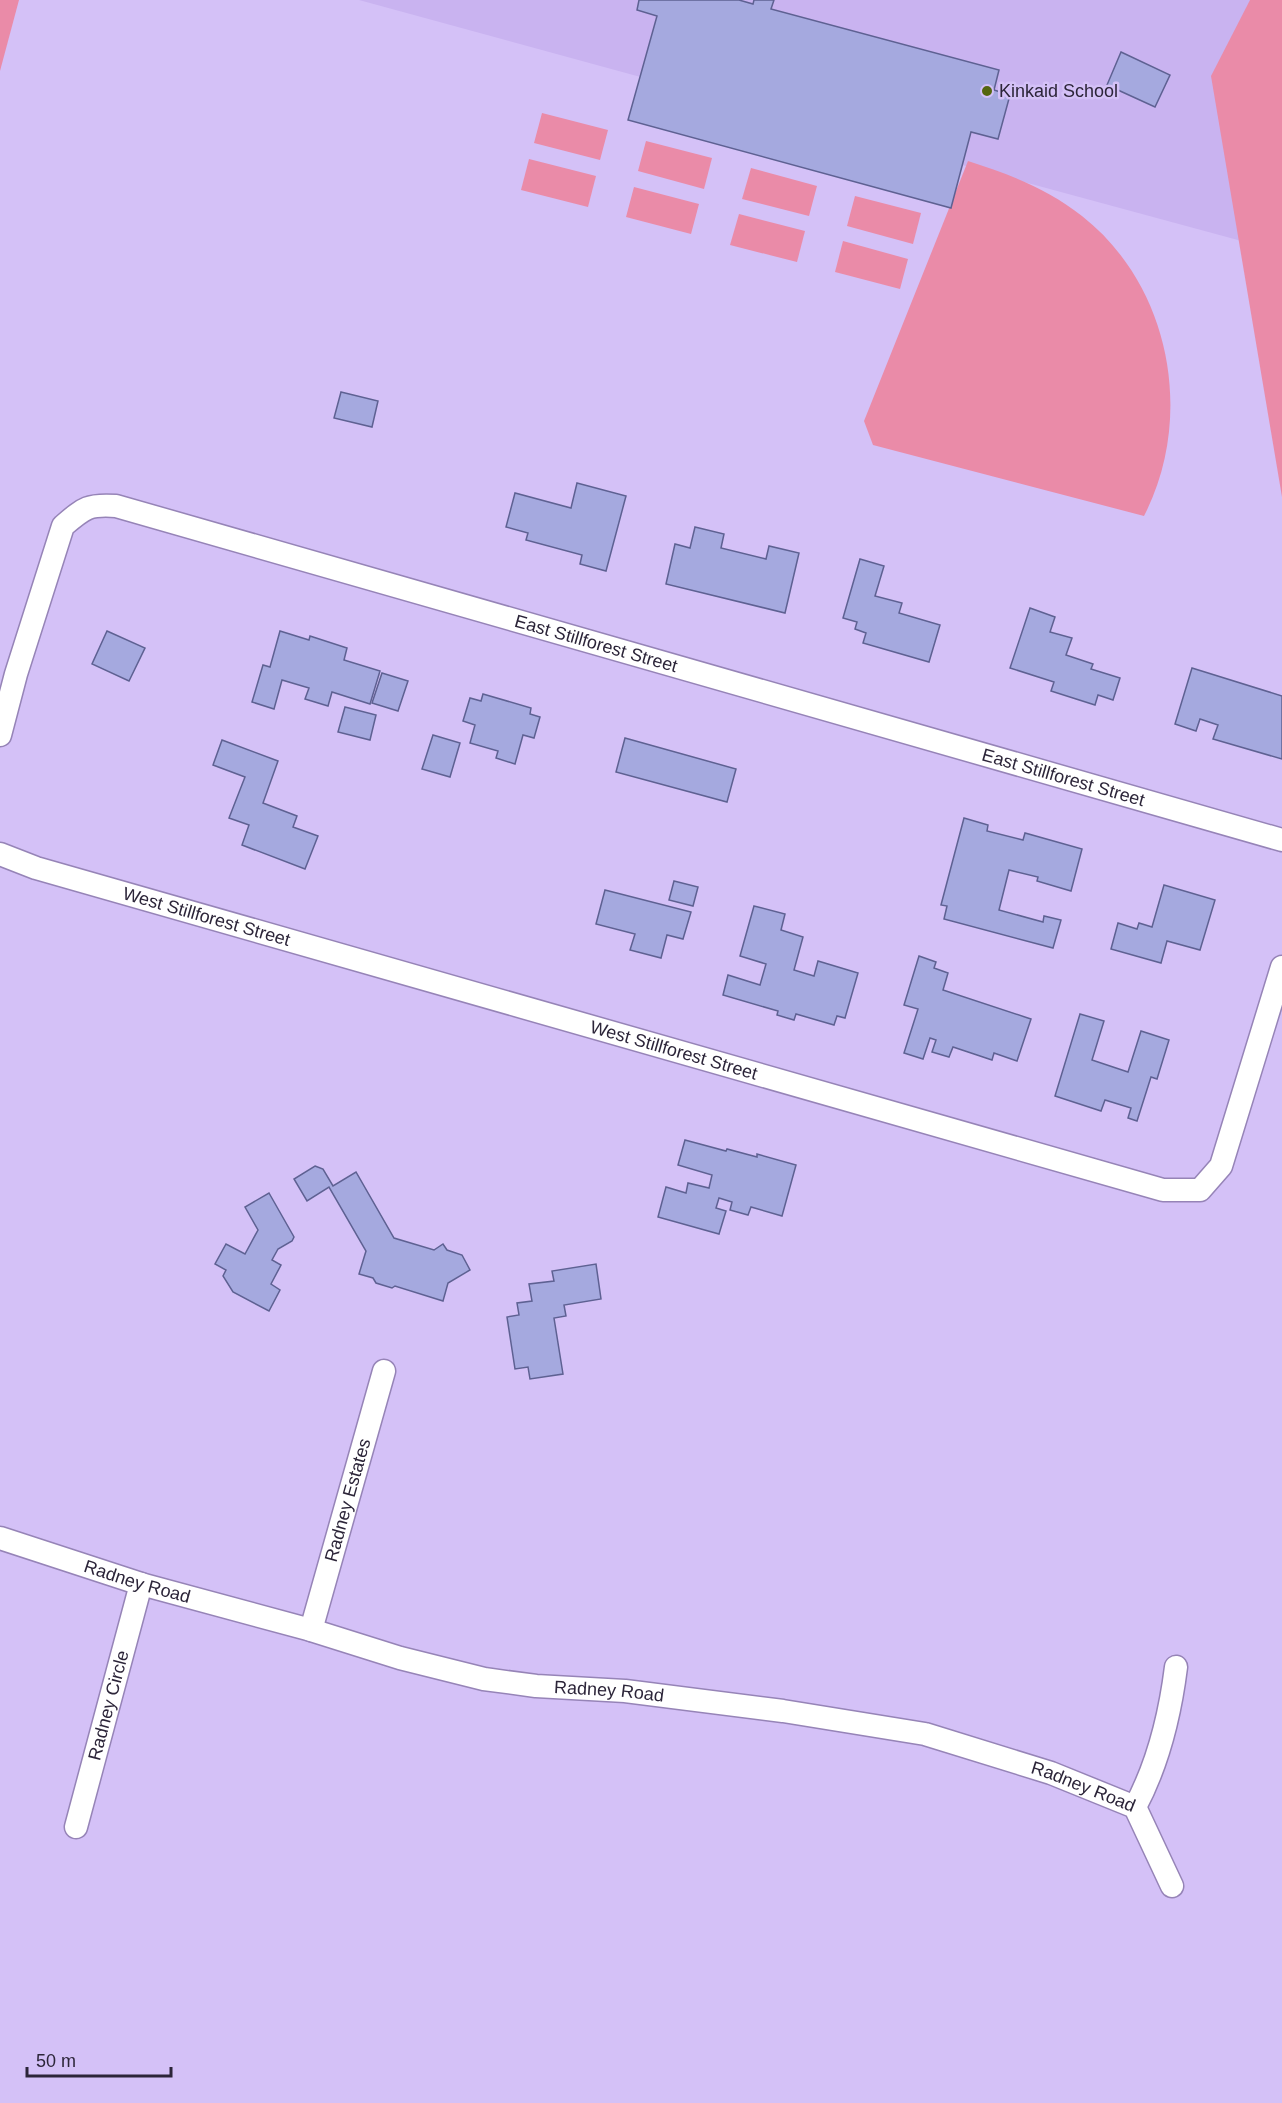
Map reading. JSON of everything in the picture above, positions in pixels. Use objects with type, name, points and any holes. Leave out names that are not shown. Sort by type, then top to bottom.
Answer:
[{"type":"street","name":"East Stillforest Street","points":[[8,672],[63,526],[80,512],[96,505],[116,506],[1282,840]]},
{"type":"street","points":[[0,735],[8,672]]},
{"type":"street","name":"West Stillforest Street","points":[[0,854],[47,871],[1163,1190],[1200,1190],[1221,1166],[1282,967]]},
{"type":"street","name":"Radney Estates","points":[[311,1630],[384,1371]]},
{"type":"street","name":"Radney Road","points":[[0,1538],[141,1584],[311,1630],[400,1658],[484,1679],[536,1686],[625,1691],[783,1711],[925,1734],[1051,1773],[1135,1807],[1172,1886]]},
{"type":"street","name":"Radney Circle","points":[[76,1827],[141,1584]]},
{"type":"street","points":[[1135,1807],[1146,1788],[1171,1708],[1176,1667]]},
{"type":"shaded area","points":[[0,0],[19,0],[0,71]]},
{"type":"shaded area","name":"Kinkaid School","points":[[359,0],[1282,0],[1282,252],[1024,182]]},
{"type":"shaded area","points":[[1250,0],[1282,0],[1282,497],[1211,76]]},
{"type":"shaded area","points":[[542,113],[608,130],[600,160],[534,143]]},
{"type":"shaded area","points":[[646,141],[712,158],[704,189],[638,171]]},
{"type":"shaded area","points":[[529,159],[596,176],[588,207],[521,190]]},
{"type":"shaded area","points":[[968,161],[1028,183],[1069,206],[1112,245],[1136,278],[1154,316],[1166,355],[1170,396],[1168,437],[1160,478],[1144,516],[873,445],[864,421]]},
{"type":"shaded area","points":[[751,168],[817,186],[809,216],[742,199]]},
{"type":"shaded area","points":[[634,187],[699,204],[691,234],[626,217]]},
{"type":"shaded area","points":[[855,196],[921,213],[913,244],[847,226]]},
{"type":"shaded area","points":[[739,214],[805,231],[797,262],[730,245]]},
{"type":"shaded area","points":[[843,241],[908,259],[900,289],[835,272]]},
{"type":"building","points":[[639,0],[739,0],[753,4],[754,0],[774,0],[771,9],[999,70],[994,90],[1010,95],[998,139],[971,132],[951,208],[628,120],[657,16],[637,10]]},
{"type":"building","points":[[1121,52],[1170,75],[1155,107],[1107,85]]},
{"type":"building","points":[[341,392],[378,401],[372,427],[334,418]]},
{"type":"building","points":[[577,483],[626,496],[606,571],[580,564],[582,555],[526,540],[528,533],[506,527],[515,493],[571,508]]},
{"type":"building","points":[[695,527],[724,534],[721,548],[766,559],[769,546],[799,553],[785,613],[666,584],[675,544],[690,548]]},
{"type":"building","points":[[860,559],[884,566],[875,596],[902,603],[899,613],[940,625],[929,662],[863,643],[866,633],[855,629],[857,622],[843,618]]},
{"type":"building","points":[[1030,608],[1055,617],[1050,632],[1072,638],[1066,655],[1093,664],[1091,669],[1120,678],[1113,700],[1098,695],[1095,705],[1051,691],[1054,682],[1010,668]]},
{"type":"building","points":[[107,631],[145,648],[129,681],[92,664]]},
{"type":"building","points":[[280,631],[309,640],[310,636],[347,648],[344,660],[380,671],[370,704],[332,692],[328,706],[305,699],[309,688],[282,680],[274,709],[252,702],[263,665],[270,667]]},
{"type":"building","points":[[1192,668],[1282,696],[1282,759],[1213,739],[1218,725],[1200,719],[1196,731],[1175,724]]},
{"type":"building","points":[[382,673],[408,681],[398,711],[372,703]]},
{"type":"building","points":[[483,694],[531,708],[530,714],[540,717],[534,738],[523,735],[515,764],[496,758],[498,751],[470,743],[475,725],[463,721],[470,698],[481,701]]},
{"type":"building","points":[[345,707],[376,715],[370,740],[338,732]]},
{"type":"building","points":[[433,735],[460,743],[450,777],[422,769]]},
{"type":"building","points":[[625,738],[736,769],[727,802],[616,772]]},
{"type":"building","points":[[222,740],[278,761],[263,803],[297,816],[293,827],[318,836],[305,869],[242,845],[249,825],[229,818],[245,777],[213,765]]},
{"type":"building","points":[[964,818],[988,825],[987,831],[1023,840],[1025,833],[1082,849],[1071,891],[1037,881],[1038,877],[1009,870],[999,910],[1043,922],[1044,916],[1061,920],[1053,948],[944,919],[947,906],[941,905]]},
{"type":"building","points":[[674,881],[698,887],[693,906],[669,900]]},
{"type":"building","points":[[1164,885],[1215,900],[1200,950],[1167,941],[1161,963],[1111,949],[1118,923],[1137,929],[1139,923],[1152,927]]},
{"type":"building","points":[[605,890],[691,912],[683,939],[667,935],[661,958],[630,950],[635,934],[596,924]]},
{"type":"building","points":[[754,906],[785,914],[781,930],[803,937],[794,970],[814,976],[818,961],[858,973],[845,1018],[837,1016],[834,1025],[796,1014],[794,1020],[777,1015],[778,1011],[723,995],[728,975],[760,985],[766,964],[740,956]]},
{"type":"building","points":[[919,956],[936,962],[934,968],[948,973],[943,990],[1031,1019],[1017,1061],[994,1053],[992,1060],[953,1047],[949,1057],[932,1052],[936,1040],[930,1038],[923,1059],[904,1053],[918,1009],[904,1005]]},
{"type":"building","points":[[1080,1014],[1104,1021],[1092,1060],[1128,1072],[1141,1031],[1169,1040],[1157,1079],[1151,1077],[1137,1121],[1128,1118],[1131,1108],[1105,1100],[1101,1111],[1055,1096]]},
{"type":"building","points":[[685,1140],[757,1157],[757,1154],[796,1165],[782,1216],[751,1207],[748,1215],[730,1210],[732,1202],[719,1198],[716,1208],[726,1211],[719,1234],[658,1217],[666,1187],[686,1193],[688,1183],[709,1188],[712,1175],[678,1165]]},
{"type":"building","points":[[315,1166],[323,1169],[333,1186],[356,1172],[394,1238],[434,1250],[443,1244],[447,1250],[462,1255],[470,1270],[448,1283],[443,1301],[395,1286],[392,1288],[376,1283],[373,1278],[359,1274],[366,1251],[329,1187],[307,1201],[294,1179]]},
{"type":"building","points":[[269,1193],[294,1237],[292,1241],[278,1249],[272,1260],[281,1265],[271,1284],[280,1290],[269,1311],[233,1292],[223,1276],[226,1270],[215,1264],[226,1244],[245,1254],[258,1230],[245,1207]]},
{"type":"building","points":[[596,1264],[601,1299],[564,1305],[566,1316],[554,1318],[563,1374],[530,1379],[528,1367],[515,1369],[507,1317],[519,1315],[517,1303],[532,1301],[529,1284],[554,1281],[552,1271]]},
{"type":"place","name":"Kinkaid School","points":[[987,91]]}]
